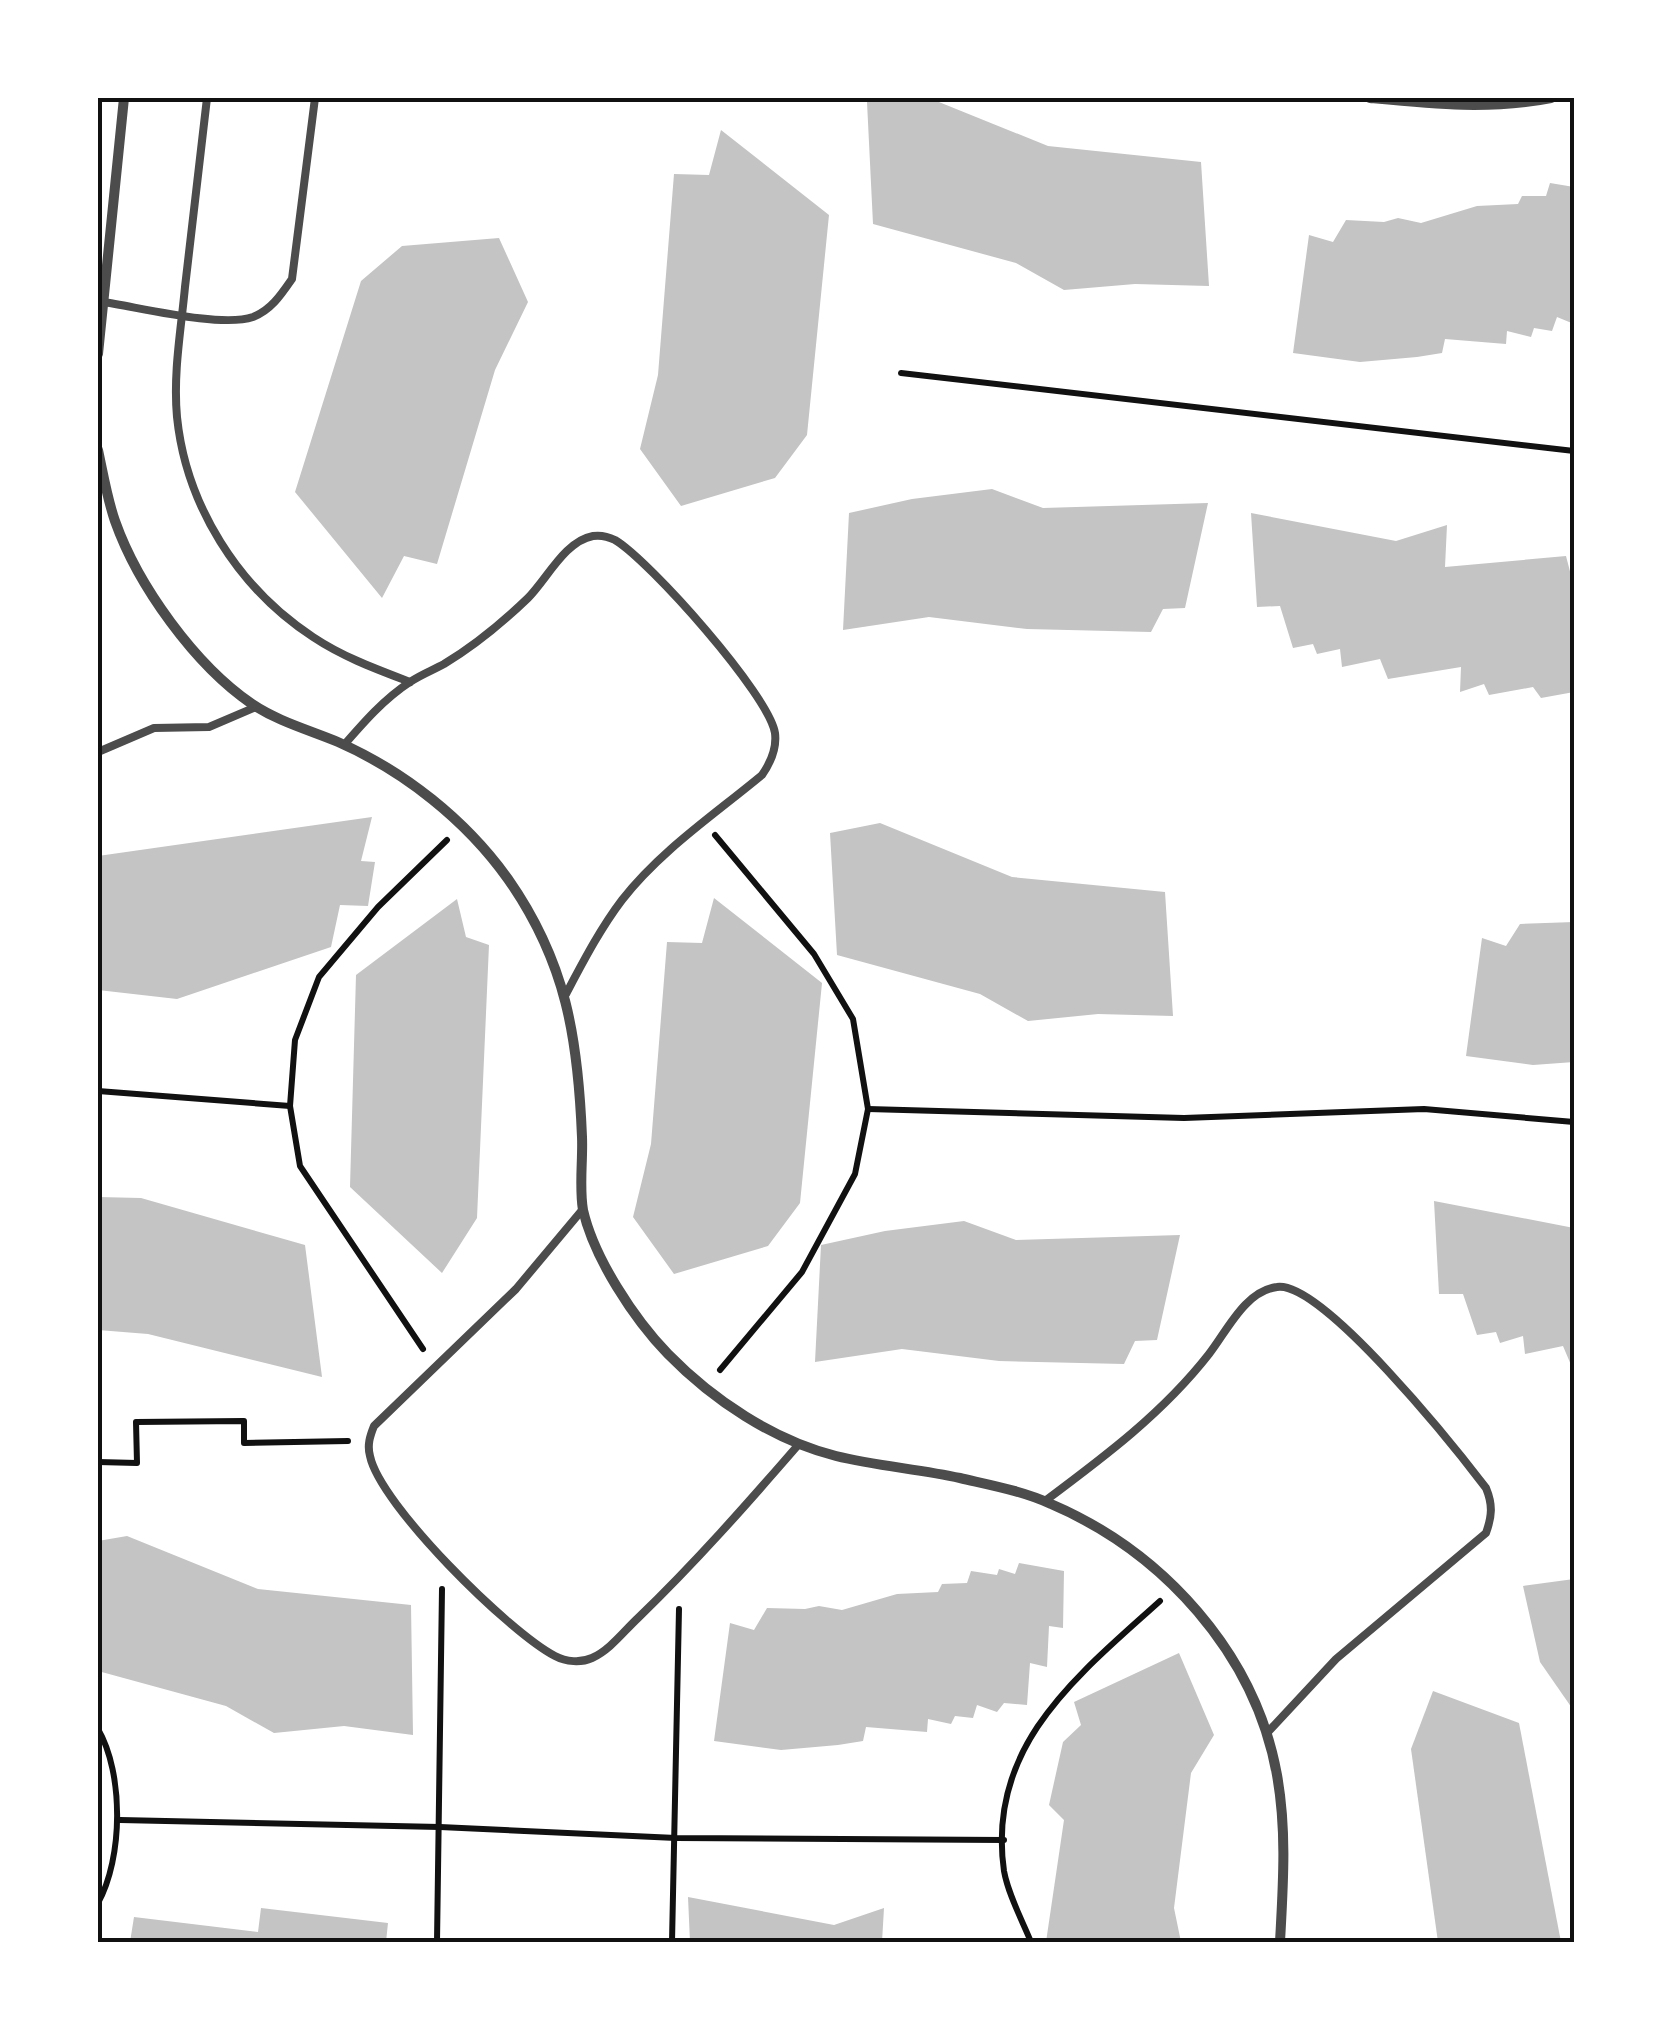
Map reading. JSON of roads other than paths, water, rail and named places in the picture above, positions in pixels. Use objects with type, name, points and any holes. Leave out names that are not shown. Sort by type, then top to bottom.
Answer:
[{"type":"street","points":[[98,354],[102,250],[124,98]]},
{"type":"street","points":[[1370,98],[1437,106],[1489,106],[1552,98]]},
{"type":"street","points":[[98,450],[115,522],[144,580],[183,638],[223,682],[256,707],[344,745],[406,780],[462,826],[507,877],[542,935],[566,994],[578,1068],[583,1209],[603,1260],[630,1308],[664,1351],[705,1388],[748,1418],[799,1444],[842,1458],[958,1477],[1045,1501],[1113,1536],[1176,1586],[1228,1652],[1267,1733],[1284,1824],[1280,1942]]},
{"type":"lane","points":[[207,98],[176,367],[178,418],[187,468],[204,515],[233,561],[283,613],[312,636],[359,663],[410,682]]},
{"type":"lane","points":[[103,302],[224,320],[252,317],[276,303],[292,279],[315,98]]},
{"type":"lane","points":[[344,745],[374,711],[511,614],[571,547],[594,536],[614,539],[696,620],[771,720],[775,748],[771,762],[762,776],[666,854],[624,898],[592,944],[566,994]]},
{"type":"lane","points":[[98,752],[154,728],[209,727],[256,707]]},
{"type":"lane","points":[[583,1209],[516,1289],[374,1426],[369,1440],[370,1458],[378,1474],[442,1559],[494,1610],[555,1656],[572,1662],[590,1660],[679,1578],[799,1444]]},
{"type":"lane","points":[[1045,1501],[1123,1443],[1206,1358],[1245,1306],[1260,1292],[1280,1286],[1301,1291],[1409,1393],[1486,1488],[1492,1503],[1486,1533],[1336,1659],[1267,1733]]}]
